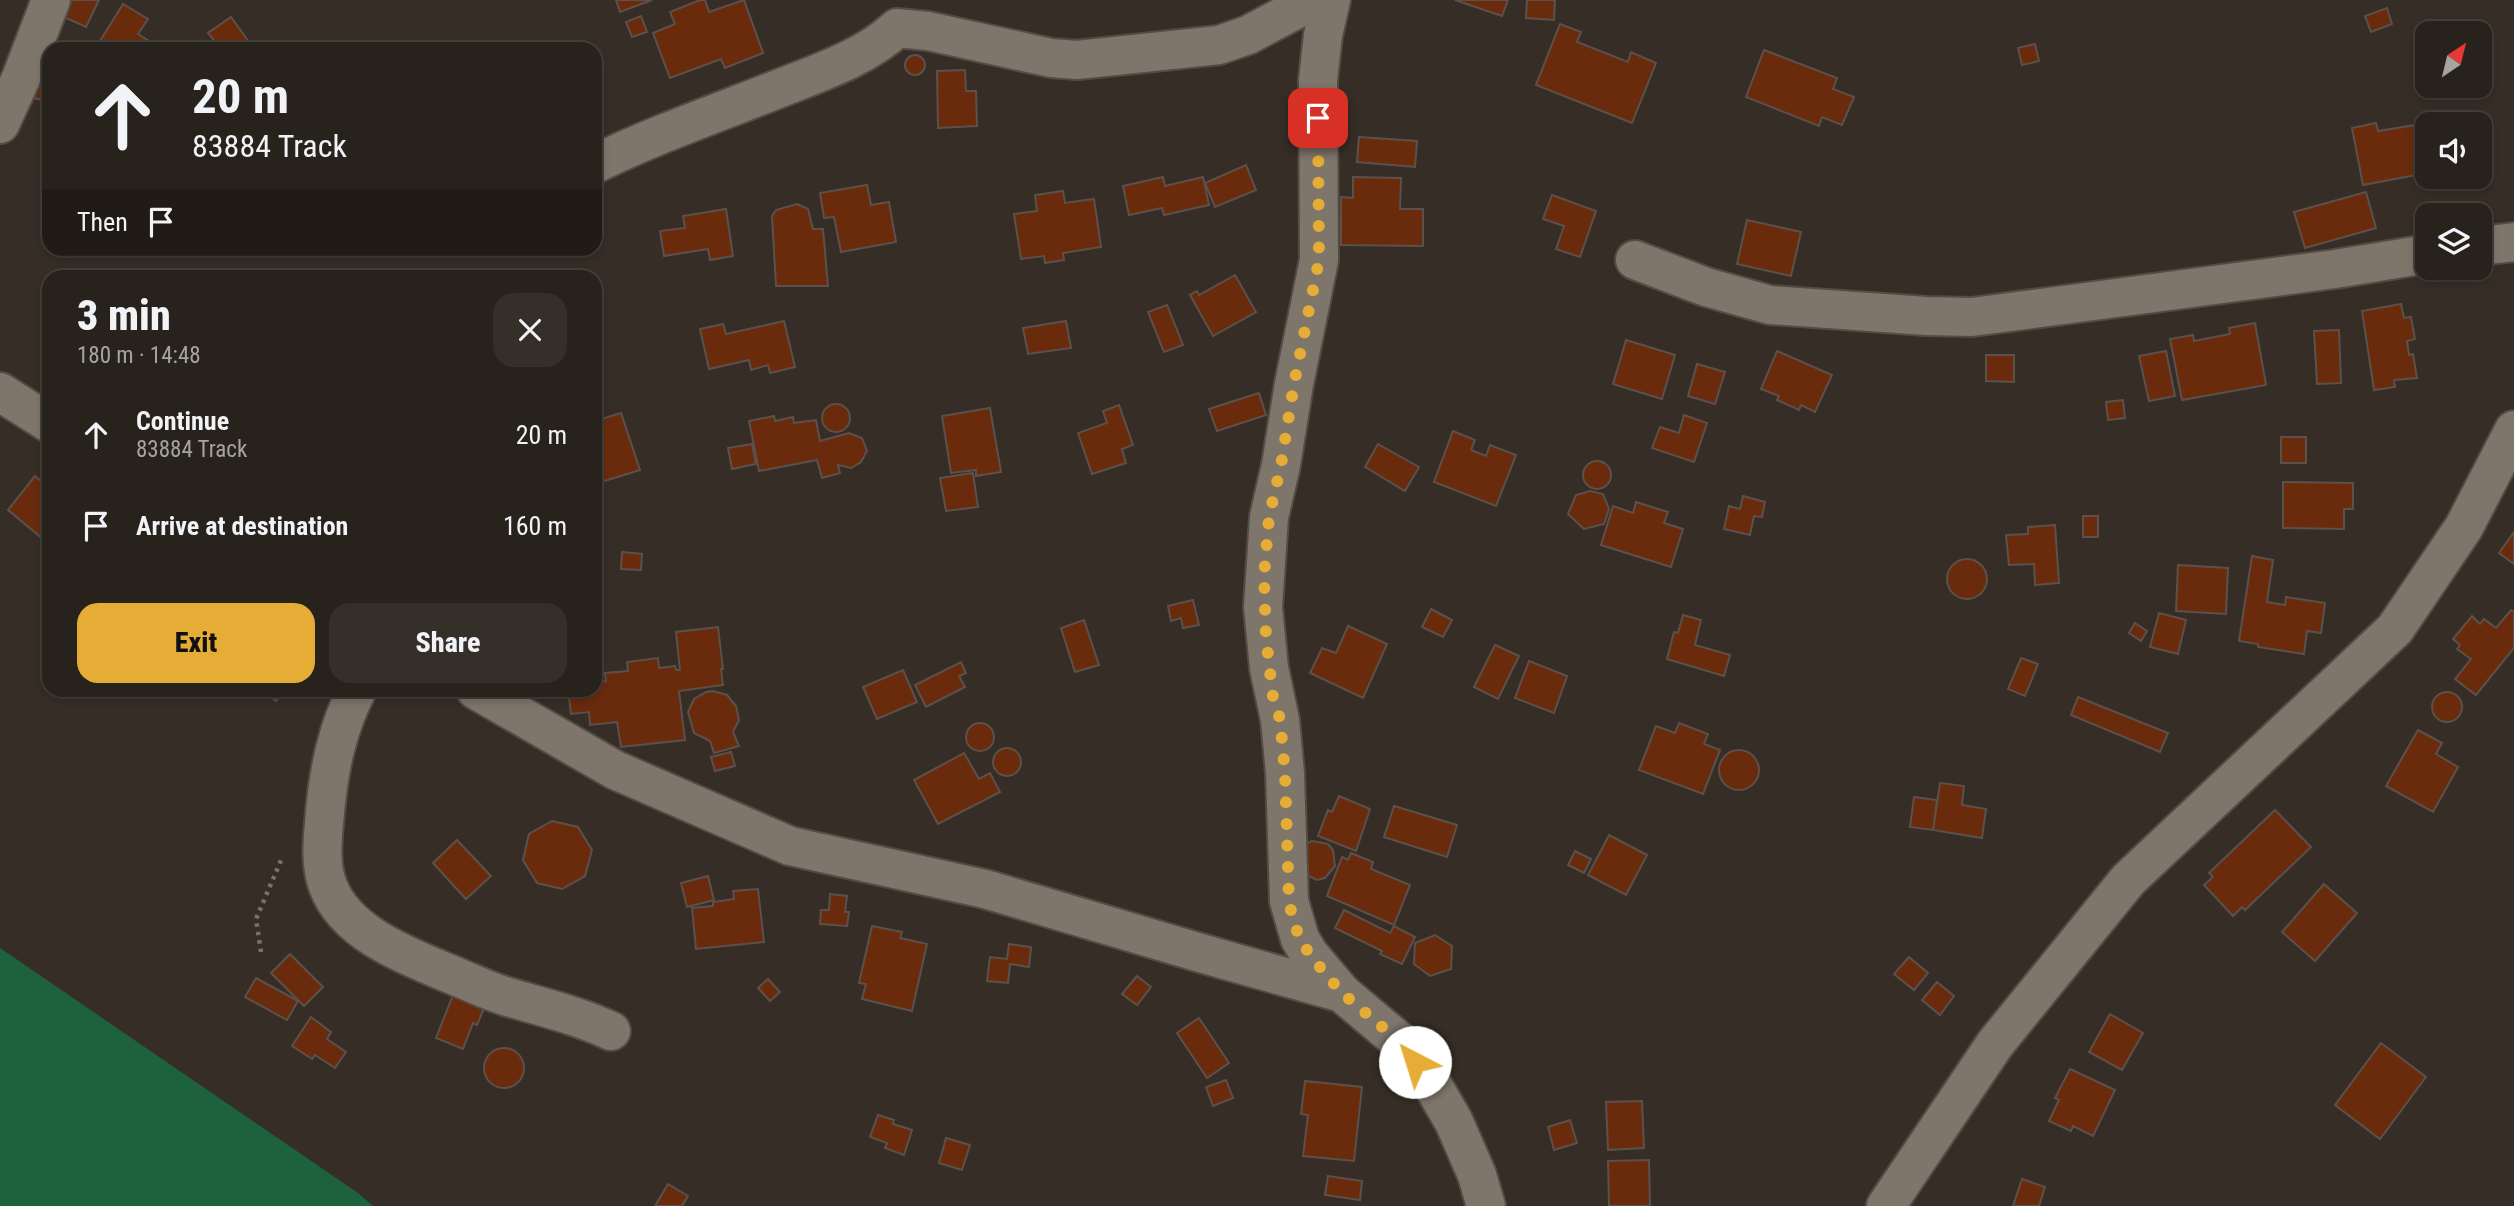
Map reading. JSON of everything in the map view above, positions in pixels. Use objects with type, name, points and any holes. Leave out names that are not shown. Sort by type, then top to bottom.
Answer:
[{"type":"street","points":[[0,124],[51,0]]},
{"type":"street","points":[[602,161],[853,57],[888,37],[897,28],[928,31],[1051,58],[1077,60],[1219,45],[1248,35],[1314,0]]},
{"type":"street","points":[[1331,0],[1323,34],[1318,80],[1319,260],[1269,517],[1263,607],[1271,677],[1280,719],[1285,773],[1289,901],[1300,939],[1315,961],[1342,993],[1399,1041],[1432,1084],[1454,1122],[1477,1175],[1486,1206]]},
{"type":"street","points":[[2492,245],[2514,242]]},
{"type":"street","points":[[1635,260],[1706,287],[1770,305],[1972,317],[2335,270],[2415,256]]},
{"type":"street","points":[[0,392],[42,419]]},
{"type":"street","points":[[1886,1206],[1995,1044],[2128,880],[2395,629],[2464,527],[2514,430]]},
{"type":"street","points":[[353,697],[345,712],[331,761],[322,842],[322,864],[328,888],[341,908],[358,926],[400,953],[502,995],[589,1020],[611,1031]]},
{"type":"street","points":[[488,697],[615,770],[790,846],[985,889],[1342,993]]},
{"type":"green space","points":[[0,948],[358,1193],[373,1206],[0,1206]]},
{"type":"building","points":[[72,0],[99,0],[86,27],[64,17]]},
{"type":"building","points":[[616,0],[652,0],[620,12]]},
{"type":"building","points":[[705,0],[709,12],[744,0],[763,53],[725,68],[721,59],[670,78],[653,33],[675,24],[670,12]]},
{"type":"building","points":[[1455,0],[1508,0],[1502,16]]},
{"type":"building","points":[[1527,0],[1555,0],[1554,20],[1526,18]]},
{"type":"building","points":[[123,4],[148,19],[138,34],[151,42],[99,42]]},
{"type":"building","points":[[2387,8],[2392,24],[2371,32],[2365,16]]},
{"type":"building","points":[[641,16],[647,32],[632,37],[626,22]]},
{"type":"building","points":[[231,17],[249,42],[215,42],[208,33]]},
{"type":"building","points":[[1560,24],[1581,32],[1577,42],[1628,62],[1631,52],[1656,63],[1632,123],[1536,85]]},
{"type":"building","points":[[2035,44],[2039,61],[2022,65],[2018,48]]},
{"type":"building","points":[[1764,50],[1837,78],[1833,89],[1854,97],[1842,125],[1822,117],[1819,126],[1746,97]]},
{"type":"building","points":[[915,55],[922,58],[925,65],[922,72],[915,75],[908,72],[905,65],[908,58]]},
{"type":"building","points":[[965,70],[966,91],[976,91],[977,126],[938,128],[937,71]]},
{"type":"building","points":[[42,73],[42,100],[34,98]]},
{"type":"building","points":[[2376,123],[2378,131],[2415,125],[2415,175],[2363,185],[2352,128]]},
{"type":"building","points":[[1359,137],[1417,141],[1415,167],[1357,162]]},
{"type":"building","points":[[1246,165],[1256,190],[1215,207],[1205,183]]},
{"type":"building","points":[[1163,177],[1165,186],[1203,177],[1209,205],[1164,215],[1162,208],[1129,215],[1123,186]]},
{"type":"building","points":[[1353,177],[1401,178],[1400,209],[1423,209],[1423,246],[1341,245],[1341,197],[1353,198]]},
{"type":"building","points":[[867,185],[871,205],[889,202],[896,242],[841,252],[834,217],[824,218],[820,193]]},
{"type":"building","points":[[1063,191],[1065,203],[1094,199],[1101,247],[1063,253],[1064,260],[1045,263],[1044,256],[1021,259],[1014,214],[1037,211],[1035,195]]},
{"type":"building","points":[[2366,192],[2376,228],[2305,248],[2294,212]]},
{"type":"building","points":[[1552,195],[1596,211],[1580,257],[1556,249],[1564,226],[1543,219]]},
{"type":"building","points":[[797,204],[808,209],[813,229],[823,229],[828,286],[776,286],[772,216],[776,210]]},
{"type":"building","points":[[726,209],[733,256],[710,260],[708,249],[664,256],[660,231],[685,228],[683,216]]},
{"type":"building","points":[[1747,220],[1801,232],[1791,276],[1737,264]]},
{"type":"building","points":[[1235,275],[1256,312],[1213,336],[1190,295],[1197,291],[1199,295]]},
{"type":"building","points":[[2401,304],[2404,318],[2411,317],[2415,339],[2407,341],[2409,355],[2413,354],[2417,378],[2394,380],[2395,387],[2374,390],[2362,311]]},
{"type":"building","points":[[1167,305],[1183,345],[1164,352],[1148,312]]},
{"type":"building","points":[[784,321],[795,367],[770,373],[768,365],[751,370],[749,360],[709,369],[700,329],[723,324],[726,334]]},
{"type":"building","points":[[1066,321],[1071,348],[1028,354],[1023,328]]},
{"type":"building","points":[[2255,323],[2266,385],[2182,400],[2170,339],[2193,335],[2194,341],[2230,334],[2229,328]]},
{"type":"building","points":[[2339,330],[2341,383],[2317,384],[2314,331]]},
{"type":"building","points":[[1626,340],[1675,355],[1662,399],[1613,384]]},
{"type":"building","points":[[1777,351],[1832,375],[1815,412],[1801,405],[1799,410],[1777,400],[1779,396],[1761,389]]},
{"type":"building","points":[[2166,351],[2175,396],[2149,401],[2139,356]]},
{"type":"building","points":[[1986,355],[2014,355],[2014,382],[1986,381]]},
{"type":"building","points":[[1697,364],[1725,372],[1715,404],[1688,396]]},
{"type":"building","points":[[1259,393],[1266,415],[1217,431],[1209,409]]},
{"type":"building","points":[[2123,400],[2125,418],[2108,420],[2106,402]]},
{"type":"building","points":[[836,404],[846,408],[850,418],[846,428],[836,432],[826,428],[822,418],[826,408]]},
{"type":"building","points":[[1119,405],[1133,445],[1122,449],[1126,463],[1092,474],[1078,433],[1107,423],[1103,411]]},
{"type":"building","points":[[990,408],[1001,472],[976,476],[976,470],[951,473],[942,416]]},
{"type":"building","points":[[621,413],[640,470],[602,482],[602,419]]},
{"type":"building","points":[[1684,415],[1707,423],[1694,462],[1652,448],[1660,427],[1679,433]]},
{"type":"building","points":[[774,416],[775,421],[793,417],[794,423],[816,420],[820,441],[849,433],[862,438],[867,451],[861,462],[851,468],[838,465],[840,473],[822,478],[817,460],[759,471],[749,421]]},
{"type":"building","points":[[1453,431],[1475,440],[1471,450],[1486,456],[1490,445],[1516,455],[1496,506],[1434,482]]},
{"type":"building","points":[[2281,437],[2306,437],[2306,463],[2281,463]]},
{"type":"building","points":[[752,444],[756,464],[732,469],[728,448]]},
{"type":"building","points":[[1378,444],[1419,467],[1405,491],[1365,467]]},
{"type":"building","points":[[1597,461],[1607,465],[1611,475],[1607,485],[1597,489],[1587,485],[1583,475],[1587,465]]},
{"type":"building","points":[[973,473],[978,507],[946,511],[940,478]]},
{"type":"building","points":[[35,476],[42,482],[42,538],[8,510]]},
{"type":"building","points":[[2283,482],[2353,483],[2353,509],[2344,509],[2344,529],[2283,528]]},
{"type":"building","points":[[1590,491],[1603,494],[1609,509],[1604,524],[1584,529],[1568,514],[1576,495]]},
{"type":"building","points":[[1743,496],[1765,502],[1762,517],[1754,516],[1750,535],[1724,529],[1729,506],[1740,509]]},
{"type":"building","points":[[1636,502],[1668,512],[1664,523],[1683,529],[1671,567],[1601,545],[1613,506],[1633,513]]},
{"type":"building","points":[[2083,516],[2098,516],[2098,537],[2083,537]]},
{"type":"building","points":[[2055,525],[2059,583],[2035,585],[2034,564],[2009,565],[2006,535],[2028,534],[2028,527]]},
{"type":"building","points":[[2514,532],[2514,564],[2499,553]]},
{"type":"building","points":[[622,552],[642,554],[641,570],[621,569]]},
{"type":"building","points":[[2252,556],[2273,560],[2267,602],[2285,605],[2286,597],[2325,603],[2321,633],[2307,631],[2304,654],[2258,647],[2258,644],[2239,641]]},
{"type":"building","points":[[1967,559],[1981,565],[1987,579],[1981,593],[1967,599],[1953,593],[1947,579],[1953,565]]},
{"type":"building","points":[[2178,565],[2228,568],[2226,614],[2176,611]]},
{"type":"building","points":[[1193,600],[1199,625],[1183,628],[1181,618],[1171,621],[1168,606]]},
{"type":"building","points":[[1431,609],[1452,620],[1443,637],[1422,627]]},
{"type":"building","points":[[2511,610],[2514,612],[2514,648],[2476,695],[2455,679],[2471,659],[2457,649],[2460,645],[2453,639],[2472,616],[2480,624],[2484,619],[2496,628]]},
{"type":"building","points":[[2159,613],[2186,620],[2178,654],[2150,647]]},
{"type":"building","points":[[1683,615],[1701,620],[1695,645],[1730,655],[1724,676],[1667,659],[1674,632],[1678,633]]},
{"type":"building","points":[[1084,620],[1099,665],[1075,672],[1061,628]]},
{"type":"building","points":[[2135,623],[2147,631],[2141,641],[2129,633]]},
{"type":"building","points":[[1348,626],[1387,644],[1363,698],[1310,673],[1322,648],[1336,653]]},
{"type":"building","points":[[718,627],[723,669],[723,685],[679,691],[685,740],[621,747],[617,722],[590,725],[589,712],[571,714],[569,697],[602,697],[605,673],[628,671],[627,662],[658,658],[659,668],[675,666],[676,670],[680,670],[676,632]]},
{"type":"building","points":[[1495,645],[1519,656],[1498,699],[1474,687]]},
{"type":"building","points":[[2021,658],[2038,664],[2025,696],[2008,689]]},
{"type":"building","points":[[1529,661],[1567,676],[1554,713],[1515,698]]},
{"type":"building","points":[[961,662],[966,673],[959,676],[965,687],[926,707],[915,685]]},
{"type":"building","points":[[903,670],[917,702],[877,719],[863,687]]},
{"type":"building","points":[[713,691],[727,695],[736,706],[739,720],[733,732],[739,746],[714,753],[710,741],[694,733],[688,712],[694,699]]},
{"type":"building","points":[[2447,692],[2458,696],[2462,707],[2458,718],[2447,722],[2436,718],[2432,707],[2436,696]]},
{"type":"building","points":[[2078,697],[2168,733],[2160,752],[2071,715]]},
{"type":"building","points":[[980,723],[990,727],[994,737],[990,747],[980,751],[970,747],[966,737],[970,727]]},
{"type":"building","points":[[1679,723],[1708,734],[1704,744],[1720,750],[1703,794],[1639,770],[1656,726],[1675,733]]},
{"type":"building","points":[[2418,730],[2442,743],[2436,754],[2458,767],[2433,812],[2386,786]]},
{"type":"building","points":[[1007,748],[1017,752],[1021,762],[1017,772],[1007,776],[997,772],[993,762],[997,752]]},
{"type":"building","points":[[1739,750],[1747,751],[1753,756],[1758,762],[1758,778],[1753,784],[1747,789],[1739,790],[1731,789],[1725,784],[1720,778],[1719,770],[1720,762],[1725,756],[1731,751]]},
{"type":"building","points":[[731,752],[735,766],[715,771],[711,757]]},
{"type":"building","points":[[964,753],[979,779],[990,773],[1000,792],[938,824],[914,780]]},
{"type":"building","points":[[1940,783],[1964,786],[1962,805],[1986,809],[1982,838],[1933,830]]},
{"type":"building","points":[[1339,796],[1370,809],[1356,851],[1318,836],[1328,810],[1332,812]]},
{"type":"building","points":[[1914,797],[1937,800],[1933,830],[1910,827]]},
{"type":"building","points":[[1394,806],[1457,825],[1447,857],[1384,837]]},
{"type":"building","points":[[2275,810],[2311,847],[2245,910],[2242,907],[2233,916],[2204,885],[2213,877],[2209,873]]},
{"type":"building","points":[[552,821],[578,827],[592,850],[585,876],[562,889],[537,883],[523,860],[529,834]]},
{"type":"building","points":[[1609,835],[1647,855],[1626,895],[1588,875]]},
{"type":"building","points":[[457,840],[491,876],[466,899],[433,863]]},
{"type":"building","points":[[1312,841],[1328,844],[1333,850],[1335,866],[1325,878],[1317,880],[1302,873],[1305,844]]},
{"type":"building","points":[[1575,851],[1591,859],[1584,873],[1568,865]]},
{"type":"building","points":[[1351,853],[1373,862],[1371,869],[1410,885],[1394,925],[1327,896],[1342,857],[1348,860]]},
{"type":"building","points":[[708,876],[714,900],[687,907],[681,883]]},
{"type":"building","points":[[2324,884],[2357,913],[2315,961],[2282,932]]},
{"type":"building","points":[[758,889],[764,942],[696,949],[692,908],[713,906],[713,902],[734,899],[733,891]]},
{"type":"building","points":[[830,894],[847,896],[847,926],[820,924],[821,910],[829,910]]},
{"type":"building","points":[[1344,910],[1390,933],[1394,926],[1415,937],[1402,964],[1335,928]]},
{"type":"building","points":[[872,926],[902,932],[900,938],[927,944],[912,1011],[862,999],[866,984],[859,983]]},
{"type":"building","points":[[1435,935],[1452,946],[1451,969],[1430,976],[1414,964],[1415,943]]},
{"type":"building","points":[[1009,944],[1031,947],[1029,967],[1010,964],[1008,983],[987,981],[990,957],[1007,959]]},
{"type":"building","points":[[290,954],[323,987],[304,1006],[271,973]]},
{"type":"building","points":[[1909,957],[1928,973],[1914,990],[1894,974]]},
{"type":"building","points":[[1137,976],[1151,987],[1137,1005],[1122,994]]},
{"type":"building","points":[[256,978],[298,1001],[287,1020],[245,997]]},
{"type":"building","points":[[768,979],[780,992],[770,1001],[758,988]]},
{"type":"building","points":[[1937,982],[1954,996],[1940,1015],[1922,1000]]},
{"type":"building","points":[[453,995],[484,1008],[477,1025],[473,1023],[463,1049],[436,1038]]},
{"type":"building","points":[[2110,1014],[2143,1033],[2122,1070],[2089,1052]]},
{"type":"building","points":[[311,1017],[331,1032],[327,1039],[346,1052],[335,1068],[315,1055],[312,1059],[292,1046]]},
{"type":"building","points":[[1199,1018],[1229,1063],[1207,1078],[1177,1033]]},
{"type":"building","points":[[2381,1043],[2426,1077],[2380,1139],[2335,1105]]},
{"type":"building","points":[[504,1048],[518,1054],[524,1068],[518,1082],[504,1088],[490,1082],[484,1068],[490,1054]]},
{"type":"building","points":[[2070,1069],[2115,1090],[2093,1136],[2073,1126],[2071,1131],[2049,1121],[2059,1100],[2055,1098]]},
{"type":"building","points":[[1226,1080],[1233,1098],[1213,1106],[1206,1087]]},
{"type":"building","points":[[1305,1081],[1362,1087],[1354,1161],[1303,1156],[1308,1115],[1301,1114]]},
{"type":"building","points":[[1642,1101],[1644,1148],[1608,1150],[1606,1102]]},
{"type":"building","points":[[878,1115],[894,1120],[893,1124],[912,1130],[904,1155],[885,1148],[887,1143],[870,1137]]},
{"type":"building","points":[[1570,1120],[1577,1143],[1554,1150],[1548,1127]]},
{"type":"building","points":[[946,1138],[970,1145],[962,1170],[939,1163]]},
{"type":"building","points":[[1649,1160],[1650,1206],[1609,1206],[1608,1161]]},
{"type":"building","points":[[1328,1176],[1362,1181],[1360,1200],[1325,1195]]},
{"type":"building","points":[[2022,1179],[2045,1187],[2039,1206],[2013,1206]]},
{"type":"building","points":[[668,1184],[688,1196],[682,1206],[655,1206]]},
{"type":"route","points":[[1318,118],[1319,260],[1269,517],[1264,576],[1266,638],[1273,697],[1280,719],[1285,773],[1289,901],[1294,925],[1309,954],[1342,993],[1399,1041],[1415,1062]]}]
